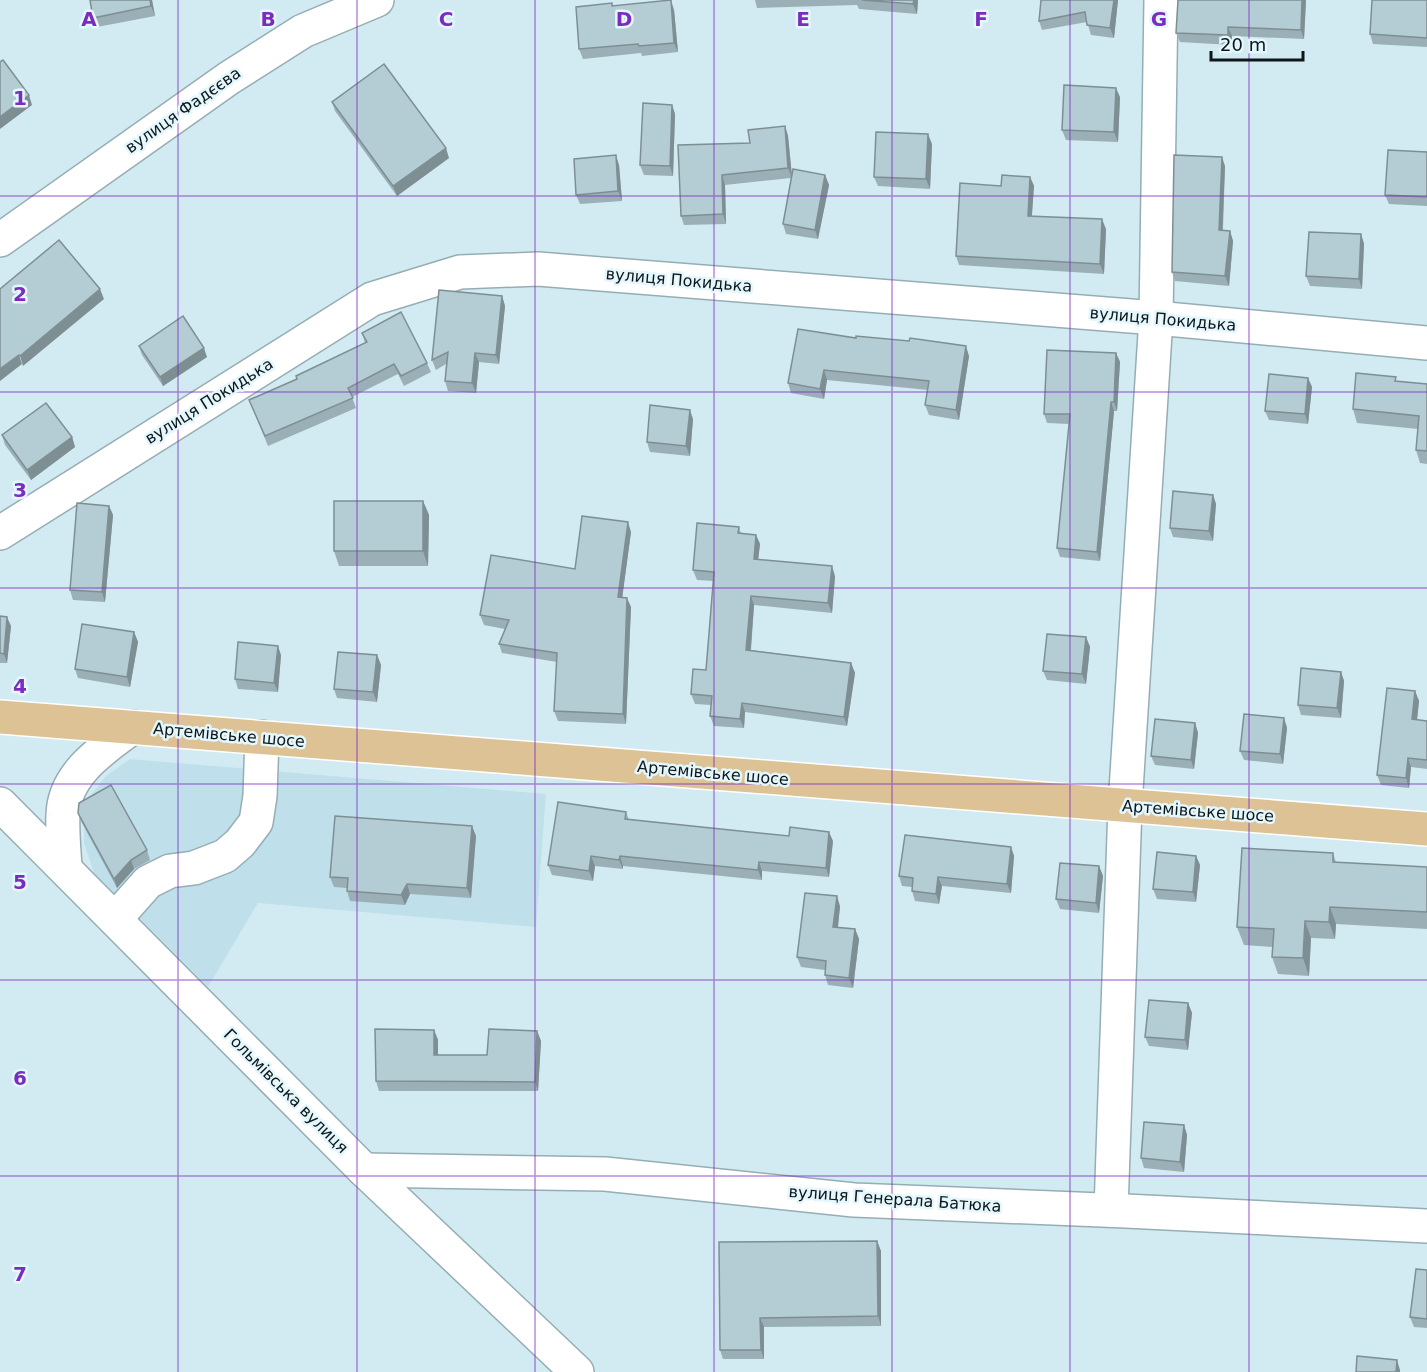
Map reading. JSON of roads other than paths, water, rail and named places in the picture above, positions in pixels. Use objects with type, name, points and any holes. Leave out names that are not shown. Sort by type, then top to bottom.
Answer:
[{"type":"main road","name":"Артемівське шосе","points":[[0,717],[1427,829]]},
{"type":"street","name":"вулиця Фадєєва","points":[[0,240],[238,72],[303,31],[377,0]]},
{"type":"street","points":[[1111,1210],[1125,806],[1156,318],[1161,0]]},
{"type":"street","name":"вулиця Покидька","points":[[0,533],[372,298],[460,272],[538,269],[1156,318],[1427,343]]},
{"type":"street","points":[[65,867],[63,813],[70,786],[92,757],[133,727]]},
{"type":"street","points":[[116,918],[148,882],[170,871],[194,868],[225,856],[240,843],[256,822],[260,796],[262,737]]},
{"type":"street","name":"Гольмівська вулиця","points":[[0,804],[116,918],[364,1170],[577,1372]]},
{"type":"street","name":"вулиця Генерала Батюка","points":[[364,1170],[606,1174],[854,1200],[1427,1226]]}]
